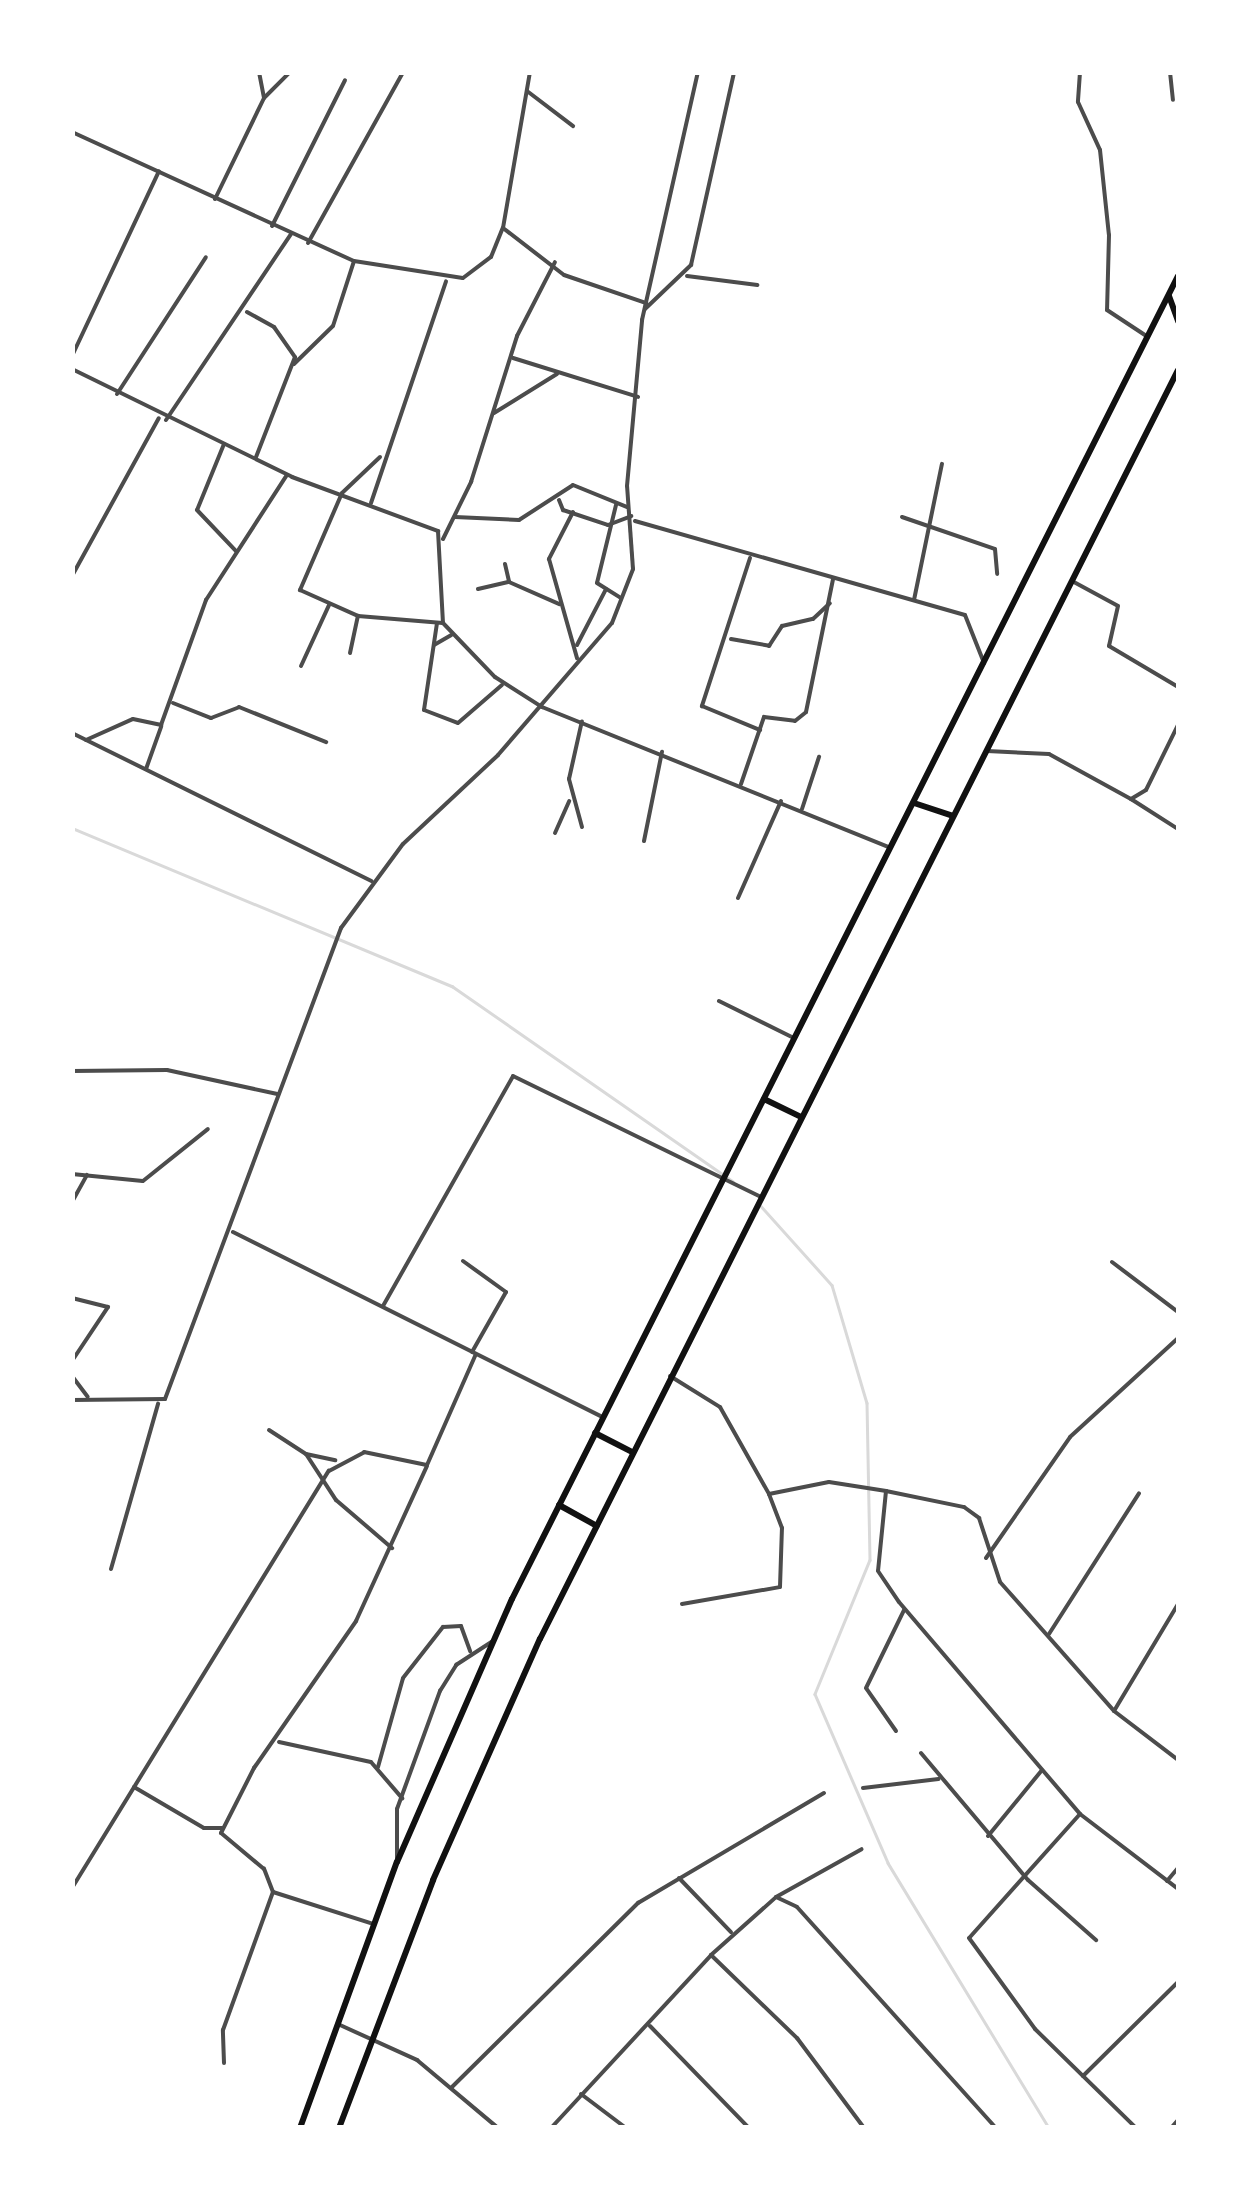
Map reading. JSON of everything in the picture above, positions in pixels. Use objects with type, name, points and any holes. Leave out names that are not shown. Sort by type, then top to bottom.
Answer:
[{"type":"highway","points":[[300,2128],[397,1862],[494,1640],[1178,276]]},
{"type":"highway","points":[[1168,296],[1178,321]]},
{"type":"highway","points":[[339,2128],[470,1791],[632,1452],[1178,370]]},
{"type":"highway","points":[[914,803],[953,816]]},
{"type":"highway","points":[[764,1099],[801,1117]]},
{"type":"highway","points":[[595,1433],[632,1452]]},
{"type":"highway","points":[[559,1505],[597,1526]]},
{"type":"street","points":[[260,72],[264,98]]},
{"type":"street","points":[[215,200],[264,98],[290,72]]},
{"type":"street","points":[[308,243],[403,72]]},
{"type":"street","points":[[72,132],[308,243],[354,261],[446,280],[477,273],[503,228],[530,72]]},
{"type":"street","points":[[112,1570],[158,1404],[232,1232],[324,962],[371,881],[542,706],[577,662],[621,598],[633,568],[633,518],[627,507],[646,306],[698,72]]},
{"type":"street","points":[[646,306],[687,276],[734,72]]},
{"type":"street","points":[[1080,72],[1078,102],[1100,150],[1109,235],[1107,310],[1148,337]]},
{"type":"street","points":[[1170,72],[1173,100]]},
{"type":"street","points":[[272,226],[344,80]]},
{"type":"street","points":[[527,92],[573,126]]},
{"type":"street","points":[[72,356],[159,171]]},
{"type":"street","points":[[503,228],[555,262],[570,278],[646,306]]},
{"type":"street","points":[[166,420],[246,311],[290,234]]},
{"type":"street","points":[[117,394],[206,257]]},
{"type":"street","points":[[256,457],[294,364],[334,326],[354,261]]},
{"type":"street","points":[[503,683],[458,723],[424,710],[440,623],[443,539],[455,517],[512,358],[555,262]]},
{"type":"street","points":[[687,276],[758,286]]},
{"type":"street","points":[[370,503],[380,457],[446,280]]},
{"type":"street","points":[[246,311],[274,328],[294,364]]},
{"type":"street","points":[[512,358],[638,397]]},
{"type":"street","points":[[72,369],[166,420],[288,474],[414,516],[443,539]]},
{"type":"street","points":[[494,413],[558,374]]},
{"type":"street","points":[[72,576],[160,416]]},
{"type":"street","points":[[224,444],[197,510],[236,551]]},
{"type":"street","points":[[380,457],[342,493],[300,583],[304,595],[358,616],[440,623],[503,683],[542,706],[781,800],[891,848]]},
{"type":"street","points":[[914,600],[932,528],[942,464]]},
{"type":"street","points":[[146,769],[173,703],[185,642],[236,551],[288,474]]},
{"type":"street","points":[[455,517],[519,520],[559,500],[573,485],[627,507]]},
{"type":"street","points":[[559,500],[573,512],[608,525],[633,518],[750,557],[965,615],[984,662]]},
{"type":"street","points":[[617,502],[596,583],[621,598]]},
{"type":"street","points":[[573,512],[549,559],[559,604],[577,645],[577,662]]},
{"type":"street","points":[[902,517],[994,549],[997,574]]},
{"type":"street","points":[[750,557],[729,639],[703,709],[760,730]]},
{"type":"street","points":[[505,564],[509,582]]},
{"type":"street","points":[[741,784],[764,716],[795,720],[806,712],[833,579]]},
{"type":"street","points":[[1072,581],[1118,606],[1109,646],[1178,687]]},
{"type":"street","points":[[478,589],[509,582],[559,604]]},
{"type":"street","points":[[577,645],[606,588]]},
{"type":"street","points":[[729,639],[769,646],[782,626],[812,619],[830,603]]},
{"type":"street","points":[[301,666],[328,605]]},
{"type":"street","points":[[350,654],[358,616]]},
{"type":"street","points":[[434,645],[451,635]]},
{"type":"street","points":[[173,703],[211,718],[240,707],[326,742]]},
{"type":"street","points":[[86,740],[132,719],[161,725]]},
{"type":"street","points":[[554,834],[569,801],[582,721]]},
{"type":"street","points":[[1131,799],[1146,790],[1178,725]]},
{"type":"street","points":[[72,733],[371,881]]},
{"type":"street","points":[[987,751],[1050,754],[1178,829]]},
{"type":"street","points":[[644,841],[662,752]]},
{"type":"street","points":[[802,810],[820,757]]},
{"type":"street","points":[[738,898],[781,800]]},
{"type":"street","points":[[569,801],[582,827]]},
{"type":"street","points":[[719,1001],[794,1038]]},
{"type":"street","points":[[72,1071],[168,1070],[278,1094]]},
{"type":"street","points":[[383,1306],[513,1076],[761,1197]]},
{"type":"street","points":[[72,1174],[143,1181],[208,1129]]},
{"type":"street","points":[[72,1202],[87,1176]]},
{"type":"street","points":[[232,1232],[603,1417]]},
{"type":"street","points":[[224,2063],[223,2030],[273,1892],[264,1869],[223,1841],[224,1827],[279,1742],[392,1548],[474,1353],[506,1292],[463,1261]]},
{"type":"street","points":[[1112,1262],[1178,1312]]},
{"type":"street","points":[[72,1298],[108,1307],[72,1361]]},
{"type":"street","points":[[986,1558],[1070,1437],[1178,1338]]},
{"type":"street","points":[[72,1376],[88,1397]]},
{"type":"street","points":[[670,1376],[720,1407],[769,1494],[782,1528],[780,1586],[682,1604]]},
{"type":"street","points":[[72,1400],[88,1397],[158,1404]]},
{"type":"street","points":[[268,1430],[306,1454],[338,1461],[364,1452],[427,1465]]},
{"type":"street","points":[[306,1454],[324,1481],[392,1548]]},
{"type":"street","points":[[72,1888],[338,1461]]},
{"type":"street","points":[[769,1494],[829,1482],[964,1507],[979,1518],[986,1558],[1114,1711],[1178,1760]]},
{"type":"street","points":[[886,1491],[878,1571],[904,1609],[1080,1814],[1178,1889]]},
{"type":"street","points":[[1049,1634],[1139,1493]]},
{"type":"street","points":[[1114,1711],[1178,1604]]},
{"type":"street","points":[[896,1731],[866,1688],[904,1609]]},
{"type":"street","points":[[378,1767],[404,1678],[442,1627],[461,1626],[470,1652]]},
{"type":"street","points":[[397,1862],[403,1799],[440,1691],[470,1652],[494,1640]]},
{"type":"street","points":[[279,1742],[378,1767],[403,1799]]},
{"type":"street","points":[[921,1753],[938,1779],[1028,1880],[1096,1940]]},
{"type":"street","points":[[988,1836],[1043,1770]]},
{"type":"street","points":[[864,1788],[938,1779]]},
{"type":"street","points":[[391,1781],[409,1782]]},
{"type":"street","points":[[134,1787],[204,1828],[224,1827]]},
{"type":"street","points":[[452,2087],[605,1932],[679,1878],[824,1793]]},
{"type":"street","points":[[1080,1814],[1028,1880],[969,1938],[1004,1991],[1136,2128]]},
{"type":"street","points":[[551,2128],[733,1933],[776,1897],[862,1849]]},
{"type":"street","points":[[1168,1881],[1178,1868]]},
{"type":"street","points":[[679,1878],[733,1933]]},
{"type":"street","points":[[273,1892],[373,1924]]},
{"type":"street","points":[[776,1897],[797,1907],[996,2128]]},
{"type":"street","points":[[712,1955],[797,2038],[864,2128]]},
{"type":"street","points":[[1083,2076],[1178,1982]]},
{"type":"street","points":[[337,2024],[372,2036],[452,2087],[498,2128]]},
{"type":"street","points":[[650,2026],[749,2128]]},
{"type":"street","points":[[582,2094],[626,2128]]},
{"type":"street","points":[[1171,2128],[1178,2120]]},
{"type":"waterway","points":[[72,828],[452,986],[733,1181]]},
{"type":"waterway","points":[[761,1206],[832,1285],[867,1403],[870,1560],[815,1694],[888,1863],[1049,2128]]}]
